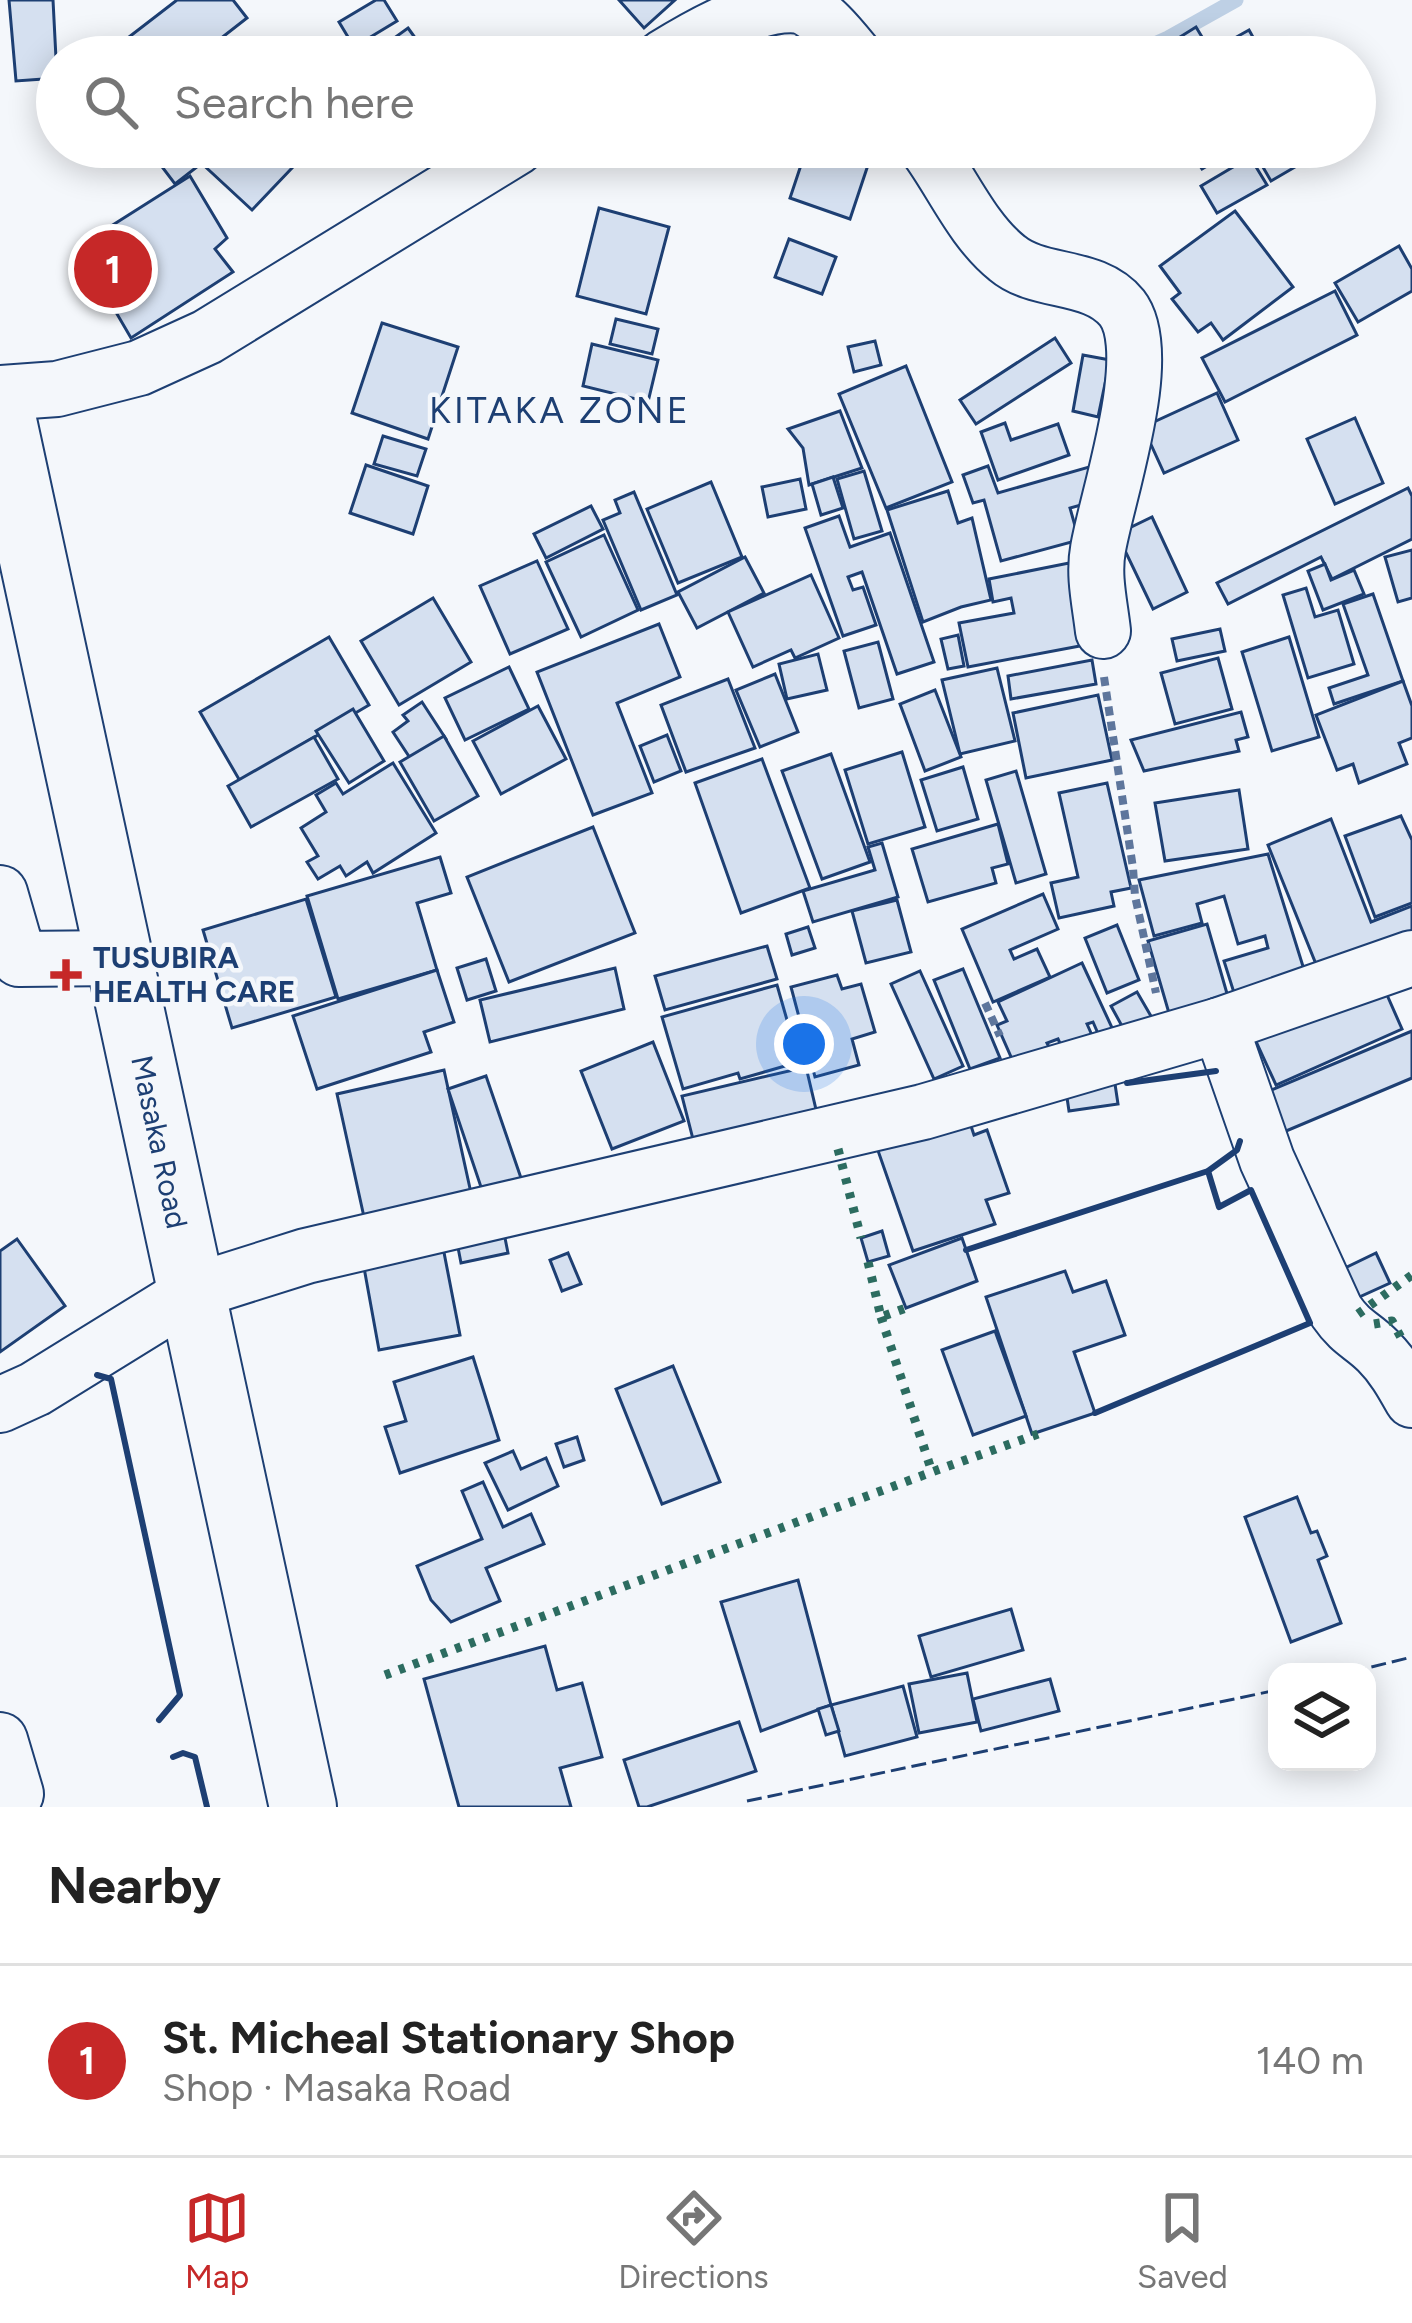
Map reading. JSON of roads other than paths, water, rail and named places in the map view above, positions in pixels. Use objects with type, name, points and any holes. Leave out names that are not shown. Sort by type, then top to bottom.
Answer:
[{"type":"main road","name":"Masaka Road","points":[[0,407],[13,537],[118,958],[303,1807]]},
{"type":"street","points":[[698,36],[724,20],[784,1],[812,11],[836,36]]},
{"type":"street","points":[[0,392],[57,389],[140,368],[207,337],[483,168]]},
{"type":"street","points":[[940,168],[988,239],[1007,258],[1027,271],[1108,296],[1132,325],[1133,369],[1121,457],[1098,550],[1102,631]]},
{"type":"street","points":[[0,893],[19,959],[118,958]]},
{"type":"street","points":[[0,1405],[35,1390],[192,1292],[306,1256],[923,1112],[1220,1025],[1412,958]]},
{"type":"street","points":[[1220,1025],[1267,1160],[1336,1311],[1350,1331],[1377,1350],[1397,1373],[1412,1400]]},
{"type":"street","points":[[0,1740],[16,1794]]},
{"type":"waterway","points":[[1172,36],[1236,0]]},
{"type":"place","name":"St. Micheal Stationary Shop","points":[[113,269]]},
{"type":"place","name":"TUSUBIRA HEALTH CARE","points":[[66,975]]},
{"type":"district","name":"KITAKA ZONE","points":[[560,410]]}]
